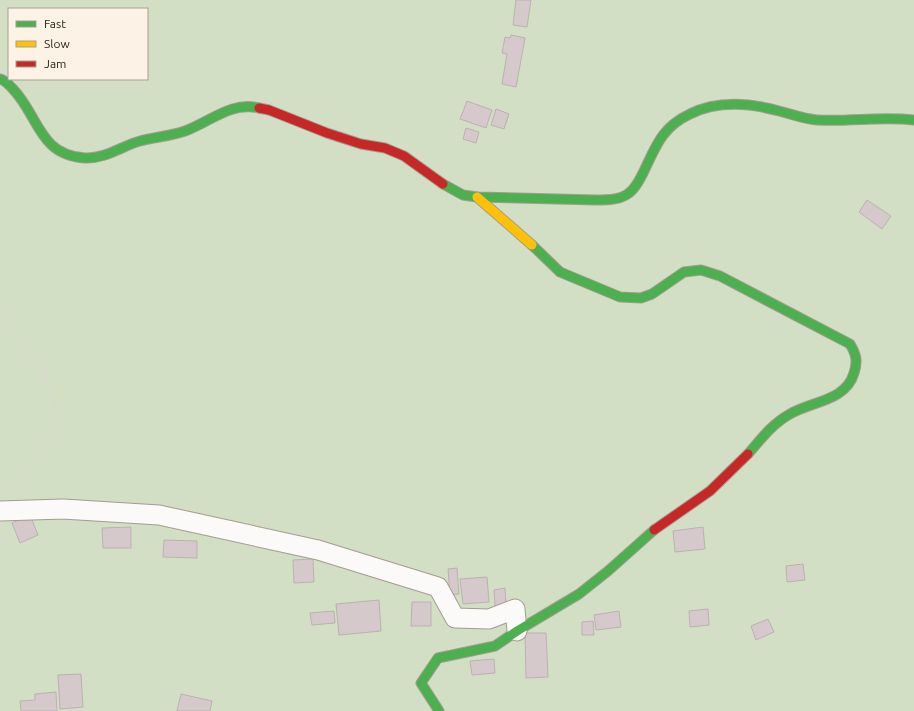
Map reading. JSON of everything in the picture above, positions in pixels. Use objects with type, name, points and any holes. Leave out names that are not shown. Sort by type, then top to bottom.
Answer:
[{"type":"street","points":[[0,79],[4,80],[21,97],[47,141],[56,149],[71,156],[87,158],[101,156],[139,141],[185,130],[216,114],[237,107],[252,106],[269,110],[327,134],[361,144],[385,148],[404,156],[449,188],[462,194],[477,197],[602,199],[623,197],[636,187],[665,131],[685,116],[705,107],[726,104],[747,105],[770,109],[807,119],[824,120],[897,117],[914,120]]},
{"type":"street","points":[[439,711],[421,683],[438,658],[495,646],[579,594],[608,571],[653,531],[710,491],[744,459],[771,427],[791,413],[832,397],[845,389],[852,381],[857,364],[856,354],[850,344],[720,276],[701,270],[684,272],[652,294],[641,298],[620,297],[560,272],[516,230],[477,197]]},
{"type":"street","points":[[4,503],[63,509],[159,515],[318,550],[438,587],[455,618],[489,619],[515,609],[517,631]]},
{"type":"path","points":[[0,318],[40,366],[56,401],[54,433],[4,503]]},
{"type":"green space","points":[[0,0],[914,0],[914,711],[0,711]]},
{"type":"building","points":[[516,0],[531,0],[527,27],[513,25]]},
{"type":"building","points":[[511,35],[525,38],[516,87],[502,84],[507,54],[502,53],[505,37],[510,38]]},
{"type":"building","points":[[467,101],[492,110],[486,128],[460,119]]},
{"type":"building","points":[[496,109],[509,114],[504,129],[491,125]]},
{"type":"building","points":[[466,128],[479,132],[476,143],[463,139]]},
{"type":"building","points":[[867,200],[891,216],[882,229],[859,212]]},
{"type":"building","points":[[30,515],[38,535],[20,543],[12,523]]},
{"type":"building","points":[[131,527],[131,548],[103,548],[102,528]]},
{"type":"building","points":[[703,527],[705,549],[675,552],[673,531]]},
{"type":"building","points":[[164,540],[197,541],[197,558],[163,557]]},
{"type":"building","points":[[313,559],[314,582],[294,583],[293,560]]},
{"type":"building","points":[[803,564],[805,580],[787,582],[786,566]]},
{"type":"building","points":[[457,568],[459,594],[450,595],[448,569]]},
{"type":"building","points":[[487,577],[489,602],[463,604],[460,579]]},
{"type":"building","points":[[505,588],[506,605],[495,606],[494,590]]},
{"type":"building","points":[[379,600],[381,631],[339,635],[336,604]]},
{"type":"building","points":[[412,602],[431,602],[431,626],[411,626]]},
{"type":"building","points":[[708,609],[709,625],[690,627],[689,611]]},
{"type":"building","points":[[334,611],[335,623],[312,625],[310,613]]},
{"type":"building","points":[[619,611],[621,627],[596,630],[594,615]]},
{"type":"building","points":[[768,619],[774,632],[756,640],[751,626]]},
{"type":"building","points":[[593,621],[594,635],[582,635],[582,622]]},
{"type":"building","points":[[525,633],[546,633],[548,677],[526,678]]},
{"type":"building","points":[[494,659],[495,673],[472,675],[470,661]]},
{"type":"building","points":[[81,674],[83,707],[60,709],[58,675]]},
{"type":"building","points":[[56,692],[57,711],[21,711],[20,701],[35,700],[35,694]]},
{"type":"building","points":[[181,694],[212,701],[210,711],[177,711]]},
{"type":"traffic: fast","points":[[0,79],[8,84],[21,99],[48,142],[58,150],[69,155],[85,158],[100,156],[140,141],[185,131],[239,107],[259,108]]},
{"type":"traffic: fast","points":[[443,184],[463,195],[477,197],[596,200],[618,198],[629,193],[636,186],[656,145],[666,131],[680,119],[712,106],[734,104],[757,106],[802,118],[817,120],[914,120]]},
{"type":"traffic: fast","points":[[532,245],[560,272],[620,297],[641,298],[652,294],[684,272],[701,270],[720,276],[850,344],[855,354],[856,365],[850,382],[844,389],[836,395],[790,414],[778,422],[748,454]]},
{"type":"traffic: fast","points":[[439,711],[421,683],[438,658],[495,646],[579,594],[608,571],[654,530]]},
{"type":"traffic: slow","points":[[477,197],[532,245]]},
{"type":"traffic: jam","points":[[259,108],[269,110],[327,133],[361,144],[385,148],[404,156],[443,184]]},
{"type":"traffic: jam","points":[[654,530],[710,491],[748,454]]}]
